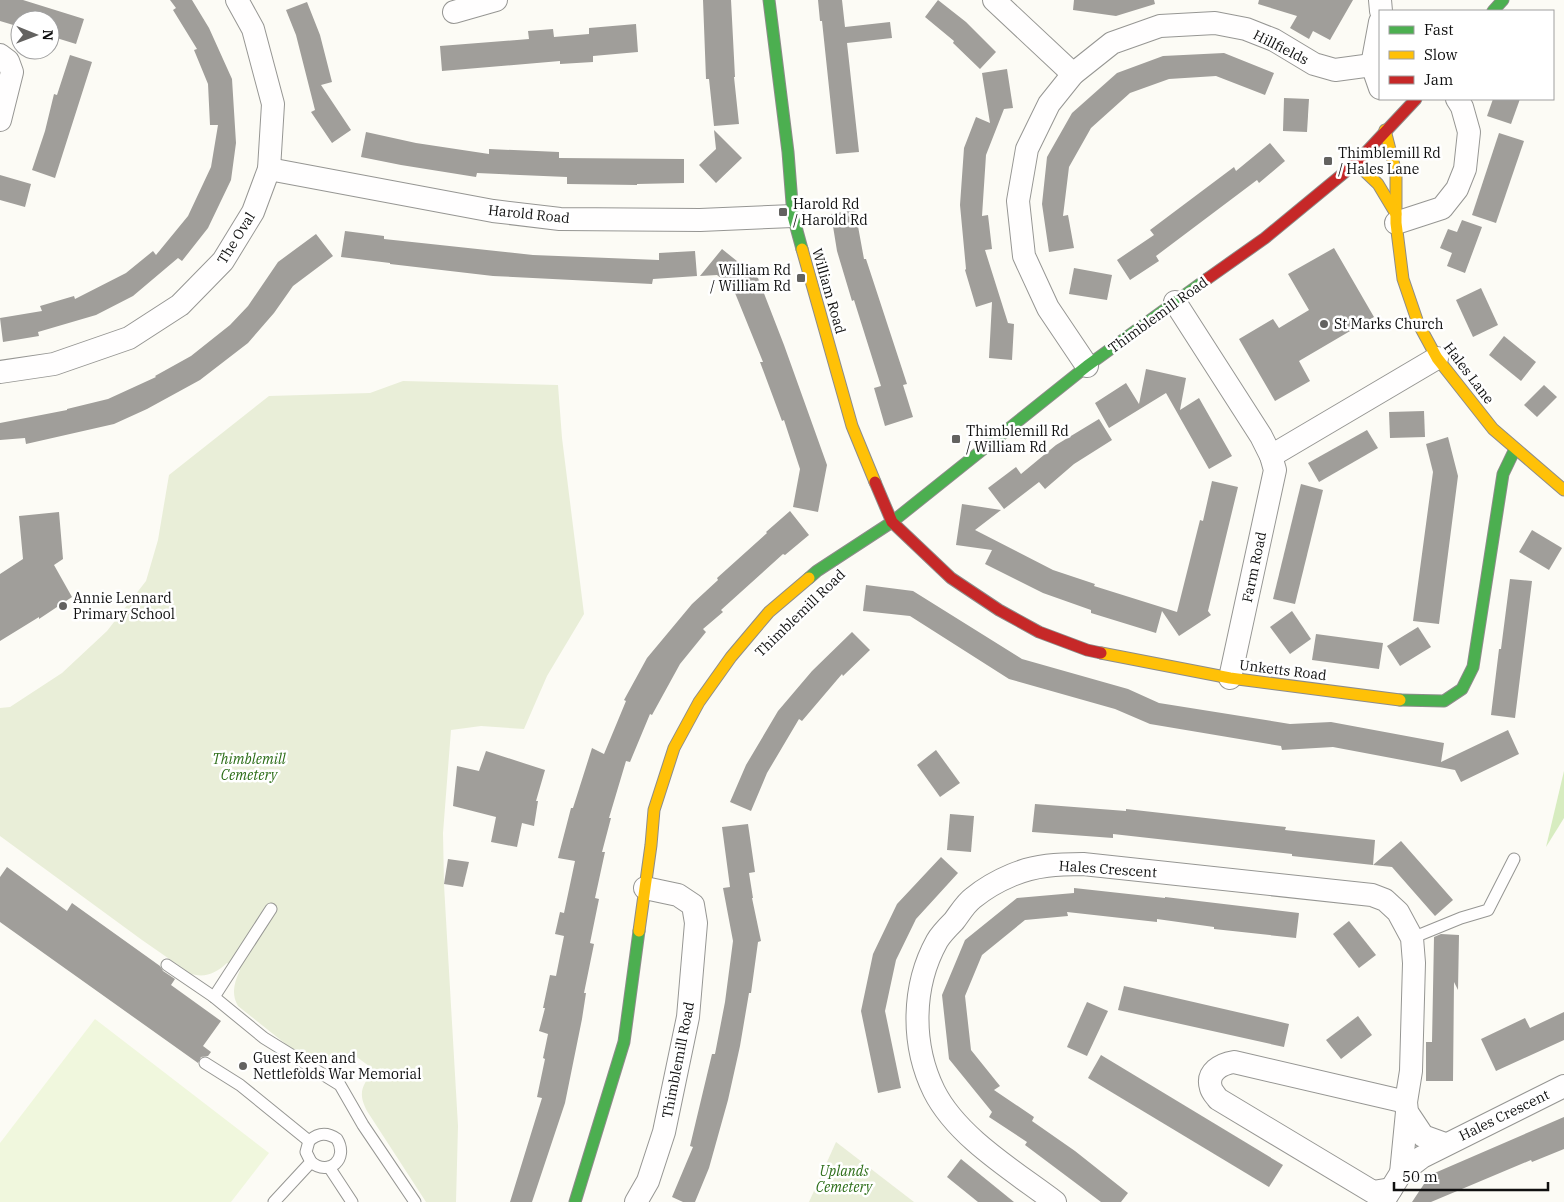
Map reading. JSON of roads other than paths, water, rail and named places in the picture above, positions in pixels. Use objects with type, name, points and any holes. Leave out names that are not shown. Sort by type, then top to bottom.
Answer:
[{"type":"street","name":"The Oval","points":[[0,372],[54,364],[129,338],[180,305],[223,261],[253,212],[269,169],[273,104],[253,29],[237,0]]},
{"type":"street","points":[[454,12],[496,0]]},
{"type":"street","name":"William Road","points":[[769,0],[788,152],[793,216],[852,426],[892,522]]},
{"type":"street","points":[[994,0],[1073,74]]},
{"type":"street","points":[[1495,10],[1503,0]]},
{"type":"street","name":"Hillfields","points":[[1087,366],[1048,308],[1024,256],[1018,201],[1027,149],[1049,104],[1073,74],[1112,43],[1120,40],[1160,26],[1215,23],[1246,29],[1267,38],[1314,64],[1335,70],[1376,63]]},
{"type":"street","points":[[1379,32],[1376,63],[1379,82]]},
{"type":"street","points":[[0,54],[8,61],[12,72],[0,120]]},
{"type":"street","name":"Thimblemill Road","points":[[575,1202],[624,1042],[651,845],[654,810],[674,748],[699,702],[731,657],[769,612],[817,571],[892,522],[1087,366],[1264,238],[1356,163],[1390,115],[1414,100]]},
{"type":"street","points":[[1396,218],[1442,208],[1457,189],[1465,169],[1469,132],[1462,107],[1458,100]]},
{"type":"street","name":"Hales Lane","points":[[1390,115],[1396,173],[1396,218],[1403,279],[1418,322],[1437,358],[1493,429],[1564,490]]},
{"type":"street","name":"Hales Lane","points":[[1356,163],[1378,184],[1396,218]]},
{"type":"street","name":"Harold Road","points":[[269,169],[493,211],[560,219],[700,220],[793,216]]},
{"type":"street","name":"Farm Road","points":[[1175,302],[1261,436],[1271,456],[1275,470],[1230,678]]},
{"type":"street","points":[[1271,456],[1437,358]]},
{"type":"street","name":"Unketts Road","points":[[892,522],[951,578],[999,610],[1039,632],[1087,650],[1230,678],[1398,700],[1444,700],[1462,689],[1473,667],[1503,474],[1515,449]]},
{"type":"street","name":"Thimblemill Road","points":[[853,560],[892,522]]},
{"type":"street","name":"Thimblemill Road","points":[[651,845],[668,806]]},
{"type":"street","name":"Hales Crescent","points":[[1055,1202],[976,1142],[950,1117],[934,1090],[922,1059],[917,1031],[917,1003],[924,968],[938,940],[972,898],[1012,875],[1029,869],[1052,865],[1083,864],[1372,895],[1385,900],[1398,912],[1412,938],[1414,963],[1411,1071],[1406,1107],[1423,1136],[1445,1144]]},
{"type":"street","name":"Thimblemill Road","points":[[636,1202],[648,1181],[664,1132],[688,1017],[696,923],[694,905],[678,895],[645,888]]},
{"type":"street","points":[[1234,1062],[1406,1107],[1392,1188],[1373,1192],[1218,1098],[1211,1088],[1211,1078],[1215,1069],[1223,1064],[1234,1062]]},
{"type":"street","name":"Hales Crescent","points":[[1392,1188],[1422,1157],[1564,1086]]},
{"type":"lane","points":[[1412,938],[1461,918],[1488,910],[1514,859]]},
{"type":"lane","points":[[214,997],[272,909]]},
{"type":"lane","points":[[167,965],[214,997],[264,1038],[340,1085],[363,1125],[415,1202]]},
{"type":"lane","points":[[205,1063],[240,1085],[309,1141]]},
{"type":"lane","points":[[320,1134],[326,1134],[337,1139],[340,1144],[338,1161],[329,1167],[321,1168],[311,1162],[306,1152],[309,1141],[320,1134]]},
{"type":"lane","points":[[274,1202],[311,1162]]},
{"type":"lane","points":[[329,1167],[352,1202]]},
{"type":"place","name":"Thimblemill Rd / Hales Lane","points":[[1328,161]]},
{"type":"place","name":"Harold Rd / Harold Rd","points":[[783,212]]},
{"type":"place","name":"William Rd / William Rd","points":[[801,278]]},
{"type":"place","name":"St Marks Church","points":[[1324,324]]},
{"type":"place","name":"Thimblemill Rd / William Rd","points":[[956,439]]},
{"type":"place","name":"Annie Lennard Primary School","points":[[63,606]]},
{"type":"place","name":"Guest Keen and Nettlefolds War Memorial","points":[[243,1066]]},
{"type":"park label","name":"Thimblemill Cemetery","points":[[249,768]]},
{"type":"park label","name":"Uplands Cemetery","points":[[844,1180]]}]
